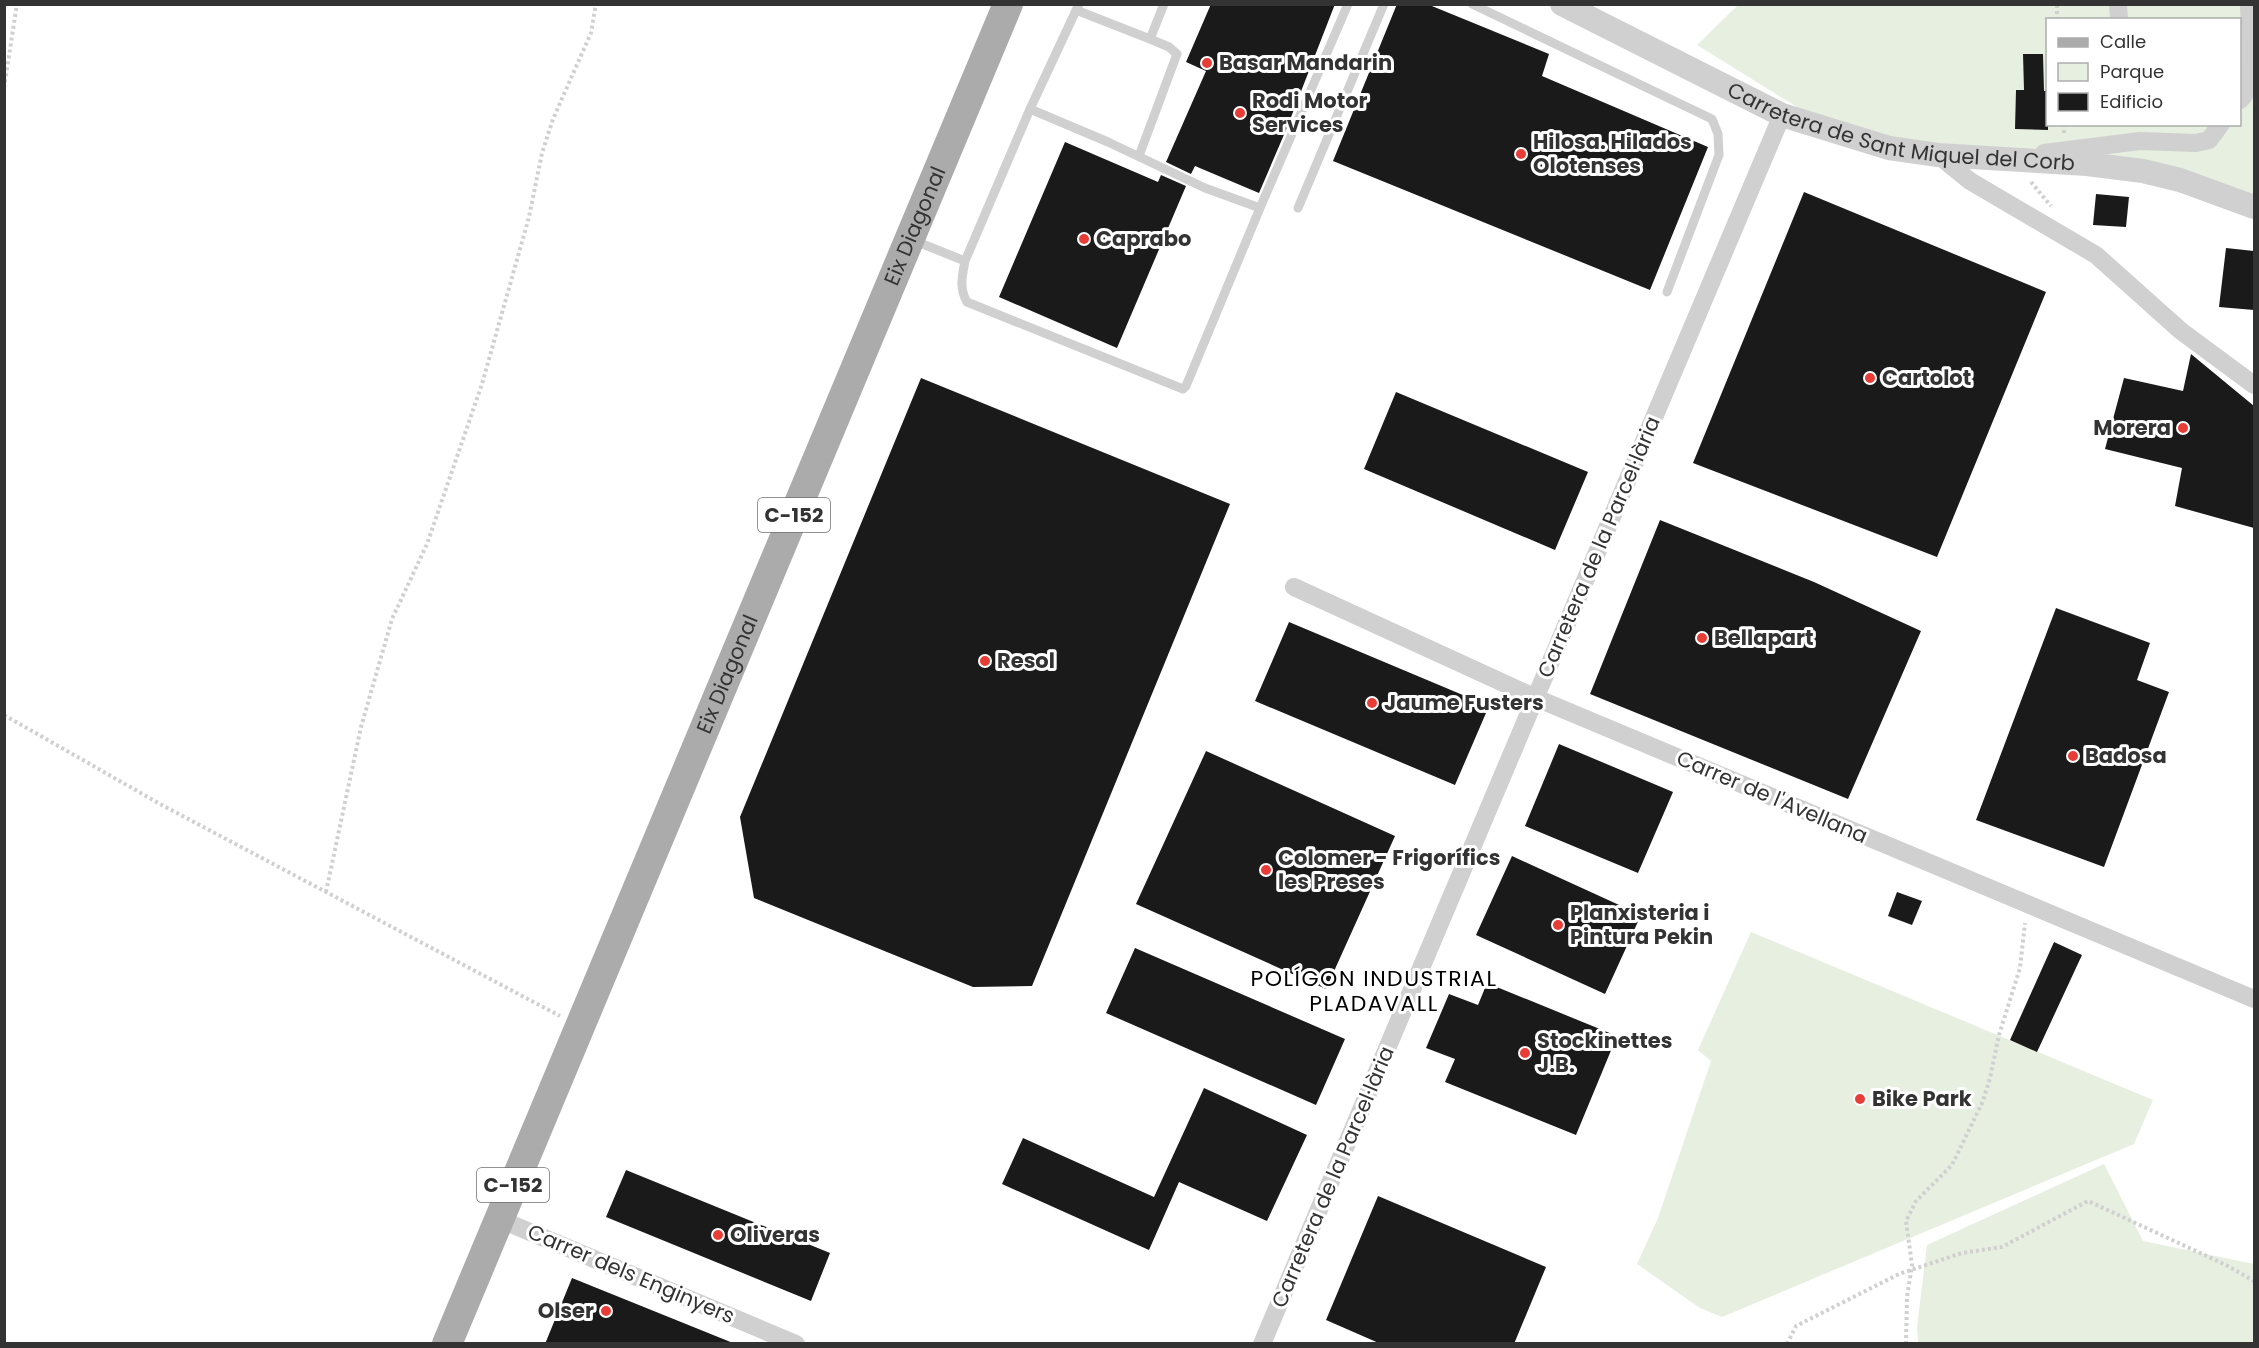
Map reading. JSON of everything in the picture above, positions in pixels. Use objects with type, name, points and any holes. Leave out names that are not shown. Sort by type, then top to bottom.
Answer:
[{"type":"main road","name":"Eix Diagonal","points":[[447,1344],[1008,4]]},
{"type":"street","name":"Carretera de Sant Miquel del Corb","points":[[1562,4],[1782,115],[1888,148],[1938,155],[2087,164],[2143,171],[2180,180],[2254,207]]},
{"type":"street","points":[[2241,99],[2249,82],[2249,4]]},
{"type":"street","name":"Carretera de la Parcel·lària","points":[[1262,1344],[1782,115]]},
{"type":"street","points":[[2000,160],[2140,141],[2196,143],[2209,140],[2220,126]]},
{"type":"street","points":[[1938,155],[1970,181],[2096,255],[2181,331],[2254,385]]},
{"type":"street","name":"Carrer de l'Avellana","points":[[1294,587],[1536,698],[2254,999]]},
{"type":"street","name":"Carrer dels Enginyers","points":[[499,1219],[796,1344]]},
{"type":"lane","points":[[1150,39],[1164,4]]},
{"type":"lane","points":[[1139,156],[1176,52],[1077,8],[965,261],[961,287],[967,302],[1183,389],[1348,4]]},
{"type":"lane","points":[[1298,208],[1384,4]]},
{"type":"lane","points":[[1472,4],[1712,119],[1718,134],[1719,155],[1667,292]]},
{"type":"lane","points":[[1030,110],[1108,142],[1205,188],[1260,208]]},
{"type":"lane","points":[[909,239],[965,261]]},
{"type":"path","points":[[4,88],[17,4]]},
{"type":"path","points":[[326,892],[360,727],[389,630],[428,544],[482,384],[529,218],[542,153],[553,119],[591,33],[596,4]]},
{"type":"path","points":[[2000,160],[2042,192],[2054,209]]},
{"type":"path","points":[[4,715],[160,804],[580,1026]]},
{"type":"path","points":[[1906,1344],[1907,1297],[1912,1270],[1912,1253],[1906,1228],[1908,1215],[1916,1201],[1944,1175],[1958,1153],[1983,1101],[1999,1035],[2020,968],[2027,917]]},
{"type":"path","points":[[1787,1344],[1796,1326],[1899,1274],[1962,1253],[2002,1246],[2088,1201],[2226,1264],[2254,1281]]},
{"type":"green space","points":[[1738,5],[2254,5],[2254,212],[2169,181],[1991,167],[1818,120],[1697,45]]},
{"type":"green space","points":[[1751,932],[2153,1100],[2134,1144],[1722,1317],[1700,1308],[1637,1264],[1658,1218],[1711,1061],[1698,1050]]},
{"type":"green space","points":[[2104,1164],[2143,1241],[2254,1264],[2254,1343],[1918,1343],[1917,1327],[1927,1245]]},
{"type":"building","name":"Rodi Motor Services","points":[[1211,4],[1335,4],[1259,193],[1195,166],[1191,174],[1166,162],[1206,71],[1186,62]]},
{"type":"building","name":"Hilosa. Hilados Olotenses","points":[[1397,4],[1427,4],[1549,54],[1542,76],[1708,147],[1650,290],[1333,161]]},
{"type":"building","points":[[2023,54],[2043,54],[2048,130],[2015,129],[2016,90],[2024,90]]},
{"type":"building","points":[[1065,142],[1158,182],[1161,175],[1186,186],[1117,348],[999,297]]},
{"type":"building","name":"Cartolot","points":[[1804,192],[2046,292],[1937,557],[1693,463]]},
{"type":"building","points":[[2096,194],[2129,197],[2126,227],[2093,225]]},
{"type":"building","points":[[2226,248],[2254,251],[2254,310],[2219,307]]},
{"type":"building","name":"Morera","points":[[2191,354],[2254,406],[2254,528],[2175,506],[2182,468],[2105,449],[2124,378],[2183,391]]},
{"type":"building","name":"Resol","points":[[921,378],[1230,504],[1032,986],[973,987],[754,898],[740,817]]},
{"type":"building","points":[[1396,392],[1588,472],[1555,550],[1364,469]]},
{"type":"building","points":[[1660,520],[1814,582],[1921,631],[1848,799],[1590,694]]},
{"type":"building","name":"Badosa","points":[[2056,608],[2150,643],[2137,680],[2169,692],[2104,867],[1976,820]]},
{"type":"building","name":"Jaume Fusters","points":[[1289,622],[1489,706],[1455,785],[1255,701]]},
{"type":"building","points":[[1559,744],[1673,792],[1638,873],[1525,826]]},
{"type":"building","name":"Colomer - Frigorífics les Preses","points":[[1206,751],[1395,836],[1326,989],[1136,904]]},
{"type":"building","name":"Planxisteria i Pintura Pekin","points":[[1512,856],[1641,915],[1605,994],[1476,935]]},
{"type":"building","points":[[1897,892],[1922,901],[1912,925],[1888,916]]},
{"type":"building","points":[[2054,942],[2082,955],[2037,1052],[2010,1040]]},
{"type":"building","points":[[1135,948],[1345,1039],[1316,1105],[1106,1013]]},
{"type":"building","name":"Stockinettes J.B.","points":[[1487,983],[1617,1036],[1576,1135],[1445,1082],[1455,1059],[1426,1048],[1449,994],[1478,1005]]},
{"type":"building","points":[[1204,1088],[1307,1135],[1267,1221],[1179,1182],[1149,1250],[1002,1184],[1023,1138],[1154,1197]]},
{"type":"building","name":"Oliveras","points":[[626,1170],[830,1253],[811,1301],[606,1217]]},
{"type":"building","points":[[1378,1196],[1546,1267],[1514,1344],[1381,1344],[1326,1320]]},
{"type":"building","name":"Olser","points":[[572,1278],[733,1343],[733,1344],[545,1344]]},
{"type":"place","name":"Basar Mandarin","points":[[1207,63]]},
{"type":"place","name":"Rodi Motor Services","points":[[1240,113]]},
{"type":"place","name":"Hilosa. Hilados Olotenses","points":[[1521,154]]},
{"type":"place","name":"Caprabo","points":[[1084,239]]},
{"type":"place","name":"Cartolot","points":[[1870,378]]},
{"type":"place","name":"Morera","points":[[2183,428]]},
{"type":"place","name":"Bellapart","points":[[1702,638]]},
{"type":"place","name":"Resol","points":[[985,661]]},
{"type":"place","name":"Jaume Fusters","points":[[1372,703]]},
{"type":"place","name":"Badosa","points":[[2073,756]]},
{"type":"place","name":"Colomer - Frigorífics les Preses","points":[[1266,870]]},
{"type":"place","name":"Planxisteria i Pintura Pekin","points":[[1558,925]]},
{"type":"place","name":"Stockinettes J.B.","points":[[1525,1053]]},
{"type":"place","name":"Bike Park","points":[[1860,1099]]},
{"type":"place","name":"Oliveras","points":[[718,1235]]},
{"type":"place","name":"Olser","points":[[606,1311]]},
{"type":"district","name":"POLÍGON INDUSTRIAL PLADAVALL","points":[[1374,990]]}]
